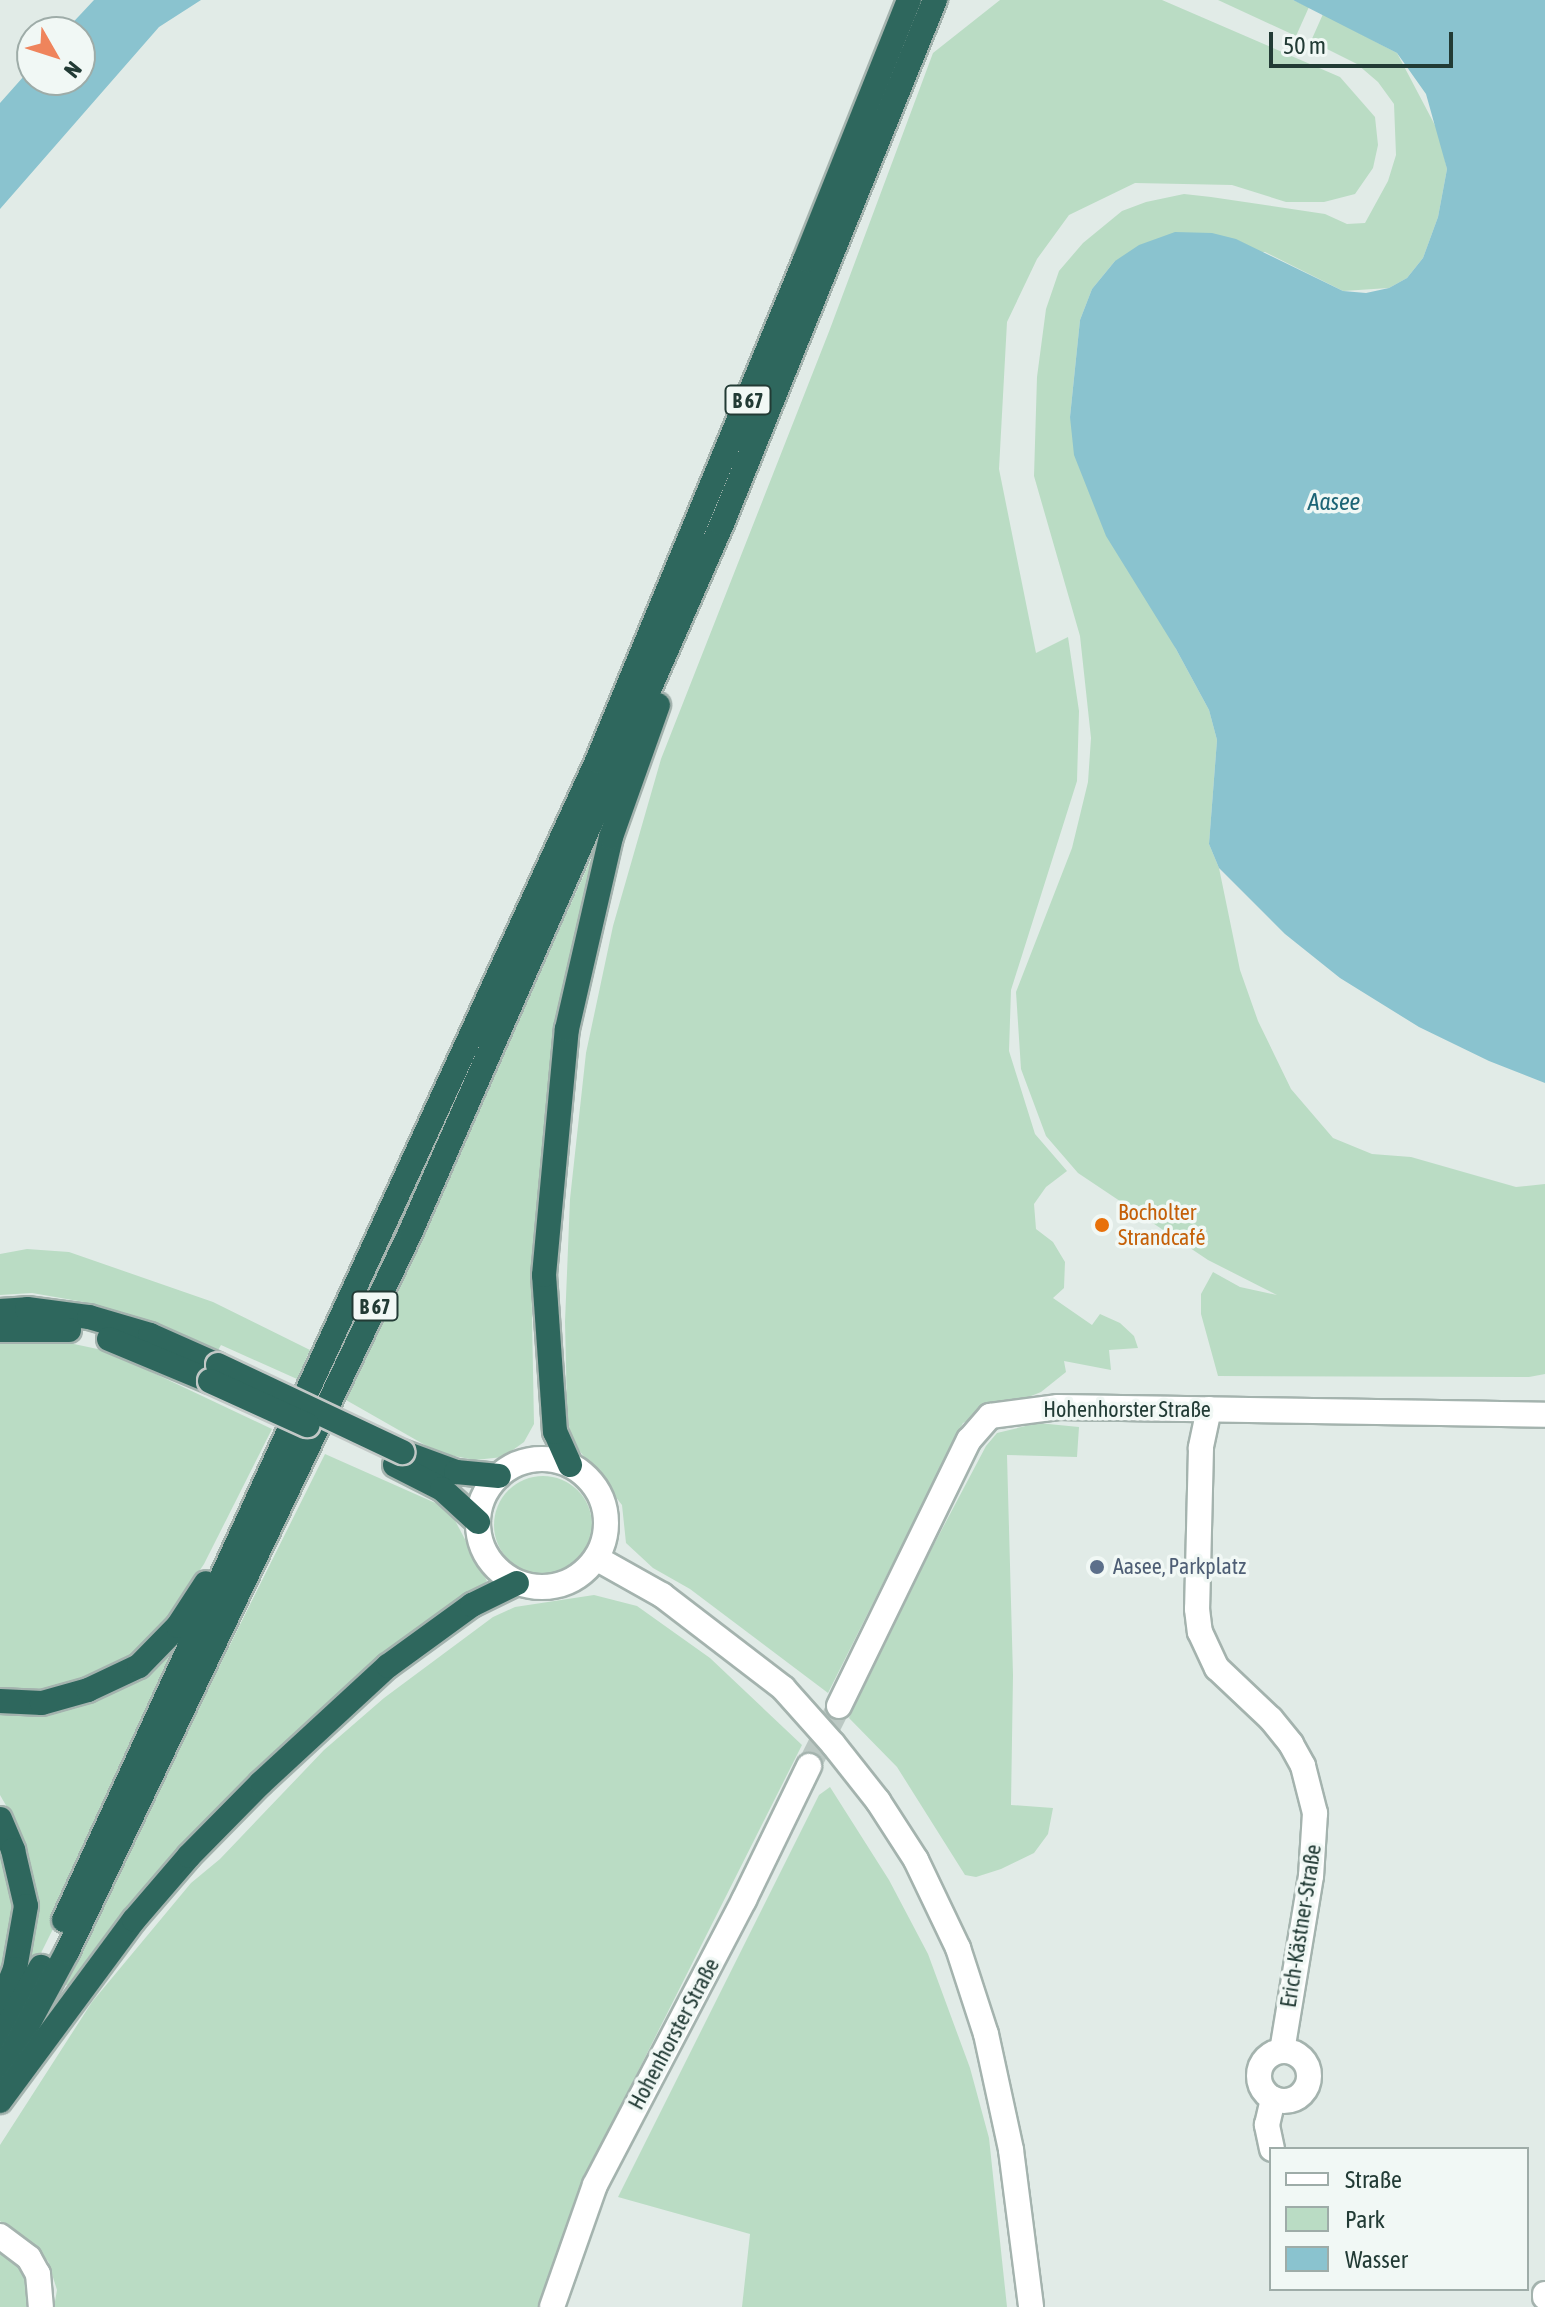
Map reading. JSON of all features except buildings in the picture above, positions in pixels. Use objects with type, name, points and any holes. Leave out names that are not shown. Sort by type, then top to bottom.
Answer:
[{"type":"highway","name":"B 67","points":[[0,2040],[53,1945],[287,1442],[597,761],[909,0]]},
{"type":"highway","name":"B 67","points":[[0,2076],[67,1952],[411,1231],[722,524],[935,0]]},
{"type":"highway","name":"B 67","points":[[570,1465],[555,1432],[544,1275],[567,1029],[611,837],[722,524]]},
{"type":"highway","points":[[0,1311],[27,1309],[89,1317],[150,1335],[214,1373],[398,1458],[442,1489],[478,1522]]},
{"type":"highway","points":[[0,1330],[35,1327],[88,1332],[214,1373]]},
{"type":"highway","name":"B 67","points":[[0,1701],[42,1703],[88,1690],[139,1666],[178,1626],[287,1442]]},
{"type":"highway","points":[[398,1458],[456,1472],[499,1476]]},
{"type":"highway","points":[[0,2101],[134,1920],[189,1856],[261,1783],[388,1666],[472,1605],[517,1583]]},
{"type":"highway","points":[[0,1819],[13,1850],[26,1906],[15,1969],[0,2006]]},
{"type":"street","name":"Hohenhorster Straße","points":[[839,1706],[969,1440],[990,1416],[1058,1407],[1545,1415]]},
{"type":"street","name":"Erich-Kästner-Straße","points":[[1209,1409],[1201,1448],[1197,1609],[1200,1632],[1217,1668],[1271,1719],[1291,1744],[1303,1766],[1315,1813],[1311,1876],[1282,2051],[1266,2058],[1259,2073],[1262,2088],[1273,2099],[1267,2125],[1272,2147]]},
{"type":"street","points":[[533,1459],[552,1459],[570,1465],[588,1478],[601,1496],[606,1516],[605,1538],[596,1558],[570,1582],[544,1587],[517,1583],[501,1573],[488,1559],[480,1541],[478,1522],[487,1489],[499,1476],[533,1459]]},
{"type":"street","points":[[596,1558],[662,1595],[783,1688],[878,1801],[916,1860],[958,1948],[986,2034],[1011,2150],[1031,2307]]},
{"type":"street","name":"Hohenhorster Straße","points":[[552,2307],[595,2185],[744,1900],[809,1766]]},
{"type":"street","points":[[1273,2099],[1296,2098],[1308,2086],[1310,2078],[1298,2055],[1282,2051]]},
{"type":"street","points":[[3,2238],[29,2258],[38,2274],[41,2307]]},
{"type":"green space","points":[[1000,0],[1162,0],[1340,77],[1375,117],[1378,145],[1373,168],[1355,194],[1324,202],[1286,202],[1232,185],[1135,183],[1069,215],[1037,259],[1007,322],[999,469],[1036,653],[1068,637],[1079,711],[1077,781],[1011,990],[1009,1051],[1035,1134],[1067,1171],[1046,1187],[1034,1204],[1036,1229],[1053,1242],[1065,1262],[1064,1288],[1053,1298],[1092,1325],[1100,1314],[1120,1323],[1134,1336],[1138,1348],[1109,1350],[1111,1370],[1064,1361],[1066,1372],[1041,1392],[963,1423],[828,1693],[690,1589],[653,1568],[626,1543],[622,1505],[571,1440],[567,1410],[565,1322],[570,1199],[586,1053],[613,926],[661,759],[830,329],[933,53]]},
{"type":"green space","points":[[1218,0],[1293,0],[1309,7],[1296,36]]},
{"type":"green space","points":[[1323,14],[1397,53],[1438,131],[1447,169],[1438,217],[1423,258],[1407,278],[1389,288],[1343,291],[1265,252],[1115,261],[1092,289],[1080,320],[1070,417],[1176,649],[1209,710],[1217,740],[1209,844],[1219,868],[1240,970],[1258,1021],[1291,1089],[1333,1138],[1372,1154],[1411,1157],[1516,1187],[1545,1184],[1545,1374],[1529,1377],[1218,1376],[1201,1314],[1201,1294],[1213,1272],[1240,1287],[1277,1295],[1208,1260],[1078,1173],[1046,1136],[1021,1069],[1016,992],[1072,848],[1088,782],[1091,738],[1080,636],[1034,476],[1037,377],[1046,309],[1059,271],[1083,243],[1122,211],[1146,202],[1184,194],[1325,214],[1347,224],[1365,223],[1388,181],[1396,155],[1394,104],[1378,82],[1357,64],[1311,41]]},
{"type":"green space","points":[[596,848],[553,1039],[531,1262],[534,1424],[524,1442],[503,1457],[475,1460],[439,1453],[346,1400]]},
{"type":"green space","points":[[27,1249],[69,1252],[213,1302],[310,1350],[297,1379],[221,1345],[216,1354],[148,1322],[84,1302],[32,1293],[0,1295],[0,1254]]},
{"type":"green space","points":[[55,1340],[107,1351],[272,1429],[204,1564],[162,1627],[115,1669],[56,1688],[8,1692],[0,1690],[0,1343]]},
{"type":"green space","points":[[1038,1423],[1079,1427],[1077,1457],[1007,1455],[1013,1675],[1011,1805],[1053,1808],[1048,1834],[1034,1853],[976,1877],[965,1875],[897,1767],[849,1718],[986,1446],[997,1433]]},
{"type":"green space","points":[[325,1454],[449,1509],[487,1581],[369,1670],[259,1765],[120,1915],[70,1986],[61,1984]]},
{"type":"green space","points":[[543,1476],[562,1480],[578,1490],[588,1506],[592,1525],[588,1544],[578,1560],[562,1570],[543,1574],[524,1570],[508,1560],[498,1544],[494,1525],[498,1506],[508,1490],[524,1480]]},
{"type":"green space","points":[[594,1595],[637,1606],[710,1658],[802,1745],[616,2115],[538,2307],[54,2307],[57,2290],[48,2261],[0,2221],[0,2145],[92,2002],[191,1883],[220,1859],[324,1750],[384,1698],[493,1617],[515,1607]]},
{"type":"green space","points":[[188,1628],[61,1913],[19,1997],[25,1852],[15,1821],[0,1795],[0,1710],[39,1712],[67,1709],[99,1698]]},
{"type":"green space","points":[[830,1787],[889,1880],[928,1954],[970,2068],[989,2138],[1007,2307],[742,2307],[750,2234],[618,2197],[819,1795]]},
{"type":"green space","points":[[0,1839],[17,1912],[0,1983]]},
{"type":"green space","points":[[0,2254],[16,2263],[31,2291],[27,2307],[0,2307]]},
{"type":"water","points":[[94,0],[201,0],[159,27],[0,209],[0,103],[16,85],[16,96],[96,96],[96,16],[79,16]]},
{"type":"water","name":"Aasee","points":[[1293,0],[1545,0],[1545,1083],[1489,1061],[1419,1027],[1340,978],[1285,934],[1219,868],[1209,844],[1217,740],[1209,710],[1176,649],[1106,536],[1074,455],[1070,417],[1080,320],[1092,289],[1115,261],[1139,245],[1175,232],[1212,233],[1236,239],[1343,291],[1366,293],[1389,288],[1407,278],[1423,258],[1438,217],[1447,169],[1426,94],[1397,53]]},
{"type":"tunnel","points":[[809,1766],[839,1706]]},
{"type":"place","name":"Bocholter Strandcafé","points":[[1102,1225]]},
{"type":"place","name":"Aasee, Parkplatz","points":[[1097,1567]]}]
